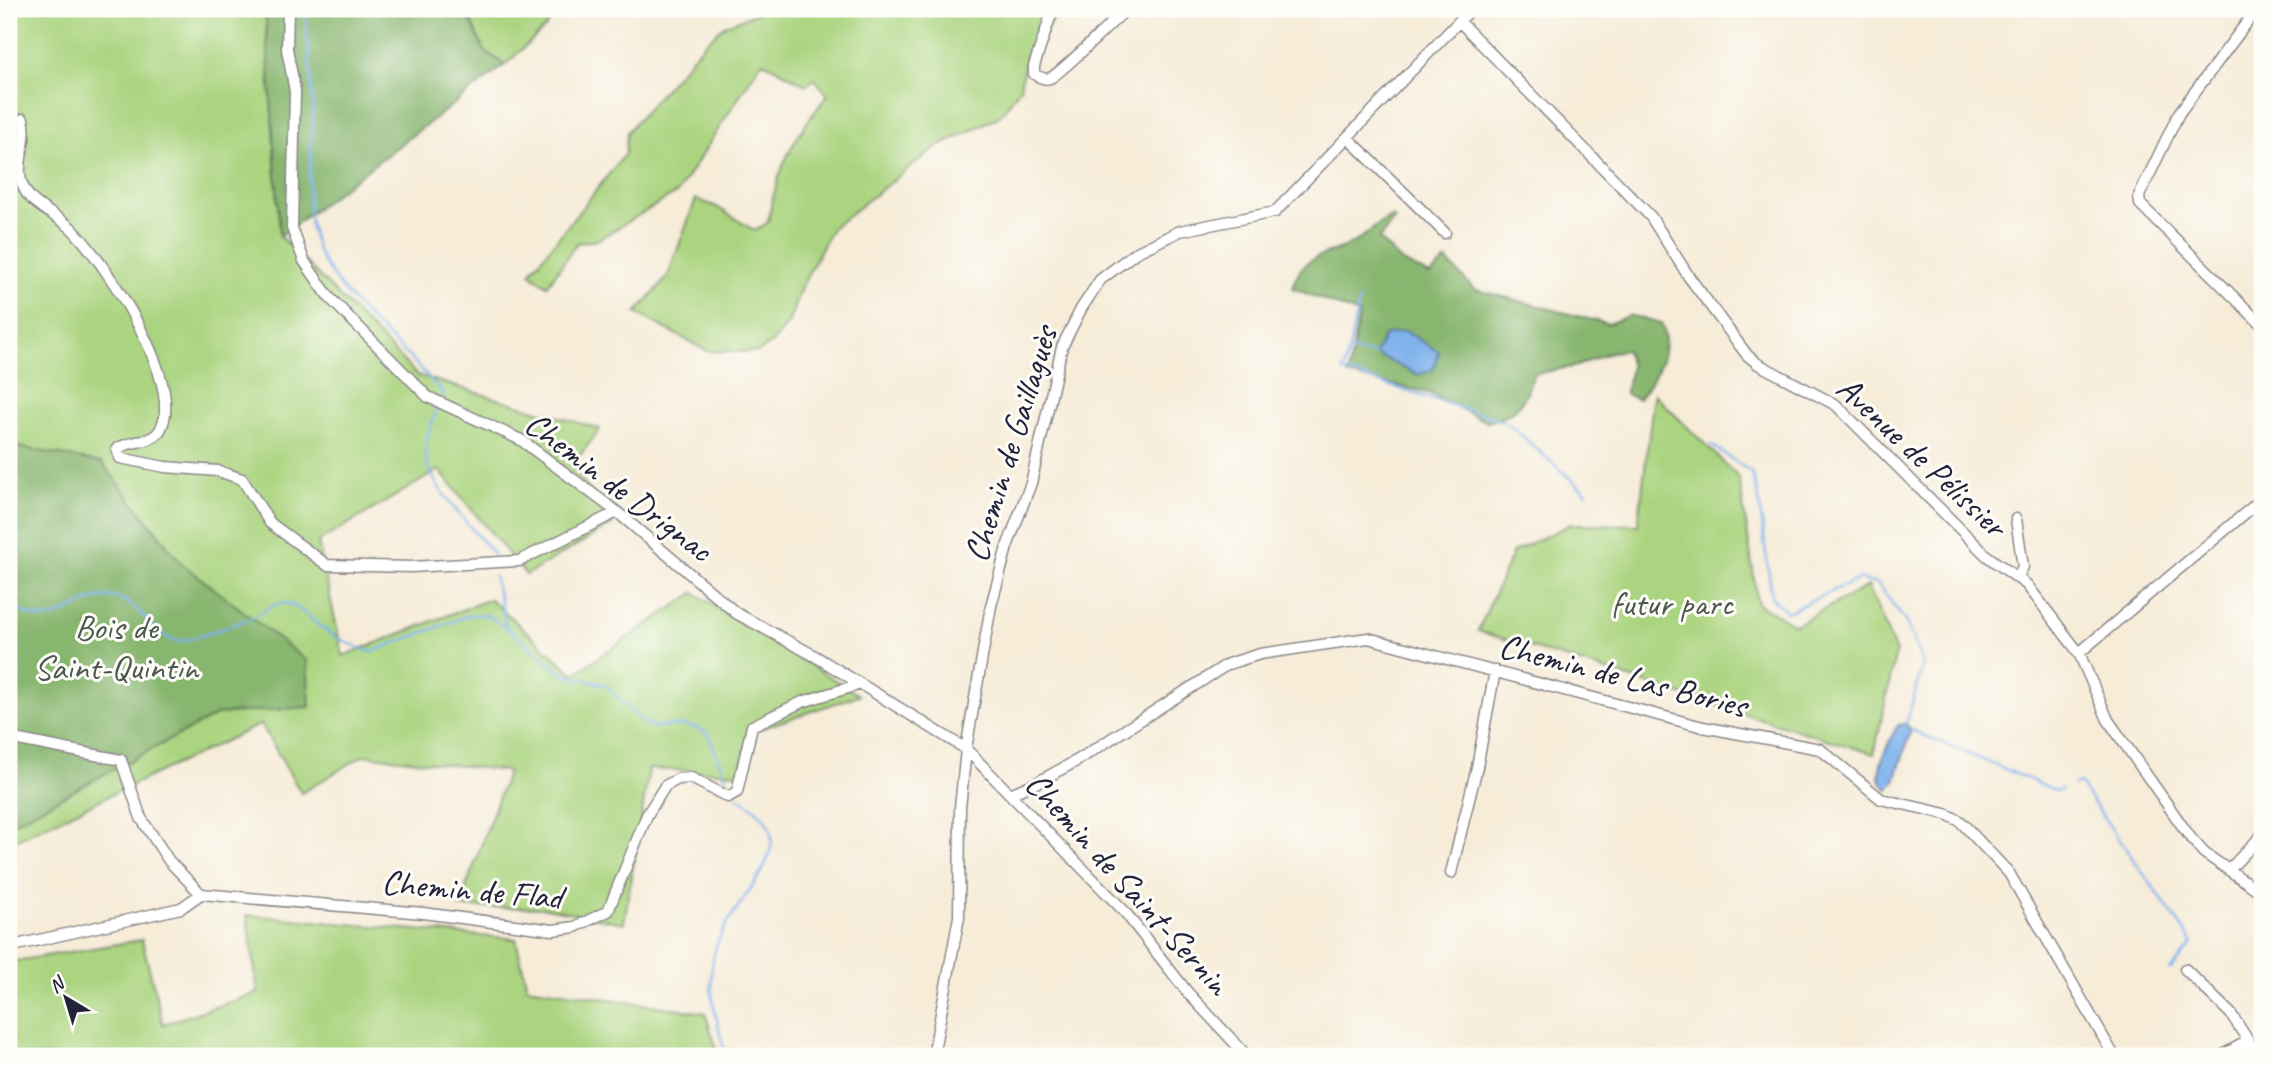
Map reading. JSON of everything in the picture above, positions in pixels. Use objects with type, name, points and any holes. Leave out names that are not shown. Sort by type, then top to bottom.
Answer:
[{"type":"street","name":"Chemin de Drignac","points":[[288,9],[287,49],[295,91],[292,228],[304,261],[329,297],[439,403],[521,440],[617,512],[736,613],[861,684],[966,749]]},
{"type":"street","points":[[1053,9],[1034,66],[1034,74],[1040,78],[1049,78],[1127,9]]},
{"type":"street","name":"Chemin de Gaillaguès","points":[[933,1056],[959,917],[960,808],[966,749],[991,606],[1007,547],[1031,483],[1052,404],[1062,347],[1081,309],[1100,280],[1135,253],[1180,230],[1275,212],[1471,9]]},
{"type":"street","points":[[2257,9],[2179,113],[2139,196],[2140,204],[2262,325]]},
{"type":"street","name":"Avenue de Pélissier","points":[[1459,21],[1651,217],[1689,277],[1747,355],[1758,364],[1836,405],[1987,556],[2018,576],[2080,653],[2108,720],[2190,837],[2204,853],[2262,893]]},
{"type":"street","points":[[9,127],[23,119],[27,133],[18,165],[27,195],[74,230],[142,330],[161,376],[165,404],[160,430],[147,441],[124,444],[117,449],[120,458],[165,467],[218,471],[242,479],[270,523],[327,565],[411,568],[519,561],[617,512]]},
{"type":"street","points":[[1348,138],[1446,233]]},
{"type":"street","points":[[2080,653],[2262,499]]},
{"type":"street","points":[[2016,519],[2023,567],[2018,576]]},
{"type":"street","name":"Chemin de Las Bories","points":[[1010,794],[1078,760],[1228,664],[1260,654],[1352,638],[1368,638],[1703,727],[1820,749],[1881,799],[1946,814],[1960,821],[2009,873],[2114,1056]]},
{"type":"street","points":[[1451,873],[1477,767],[1495,671]]},
{"type":"street","name":"Chemin de Flad","points":[[201,894],[423,913],[552,930],[575,927],[608,911],[648,815],[665,786],[678,779],[691,778],[728,797],[737,792],[752,726],[802,702],[861,684]]},
{"type":"street","points":[[9,738],[121,760],[141,818],[169,861],[201,894],[181,908],[17,946]]},
{"type":"street","name":"Chemin de Saint-Sernin","points":[[966,749],[1124,911],[1188,993],[1247,1056]]},
{"type":"street","points":[[2229,870],[2262,835]]},
{"type":"street","points":[[2185,969],[2231,1014],[2258,1056]]},
{"type":"street","points":[[2221,1056],[2248,1041]]},
{"type":"green space","points":[[9,9],[265,9],[280,236],[417,375],[600,429],[572,466],[613,524],[526,575],[439,470],[318,542],[343,656],[490,599],[574,674],[694,593],[859,695],[751,732],[739,773],[649,769],[624,923],[546,908],[459,907],[508,771],[364,755],[301,793],[261,724],[9,843],[9,825],[218,714],[310,706],[306,661],[181,563],[102,463],[9,445]]},
{"type":"green space","points":[[265,9],[471,9],[468,15],[484,50],[505,65],[280,236]]},
{"type":"green space","points":[[471,9],[556,9],[546,27],[505,65],[484,51],[468,15]]},
{"type":"green space","points":[[768,9],[1061,9],[1026,55],[1020,88],[1000,116],[935,148],[832,228],[801,288],[788,324],[772,343],[758,352],[707,351],[636,313],[667,278],[696,199],[717,207],[755,231],[768,222],[776,185],[788,154],[805,125],[828,95],[815,79],[806,85],[762,61],[678,192],[597,240],[577,243],[547,286],[530,273],[625,154],[627,132],[704,44],[725,25]]},
{"type":"green space","points":[[1392,217],[1395,219],[1379,239],[1402,262],[1430,275],[1446,260],[1474,289],[1608,324],[1630,315],[1661,323],[1664,354],[1651,382],[1639,399],[1625,394],[1631,367],[1626,350],[1611,352],[1577,366],[1534,374],[1527,393],[1518,406],[1506,415],[1487,422],[1429,393],[1348,375],[1359,314],[1292,288],[1296,276],[1309,262],[1355,242]]},
{"type":"green space","name":"futur parc","points":[[1654,394],[1739,478],[1758,604],[1795,625],[1868,586],[1896,652],[1874,754],[1478,631],[1513,552],[1571,524],[1638,525]]},
{"type":"green space","name":"Bois de Saint-Quintin","points":[[9,445],[102,463],[181,563],[307,661],[310,707],[218,714],[9,825]]},
{"type":"green space","points":[[247,915],[516,939],[527,987],[705,1013],[719,1056],[164,1056],[164,1053],[156,1056],[9,1056],[9,962],[142,940],[163,1024],[258,993]]},
{"type":"water","points":[[1405,331],[1439,352],[1432,370],[1418,375],[1375,354],[1385,335]]},
{"type":"water","points":[[1906,724],[1911,730],[1895,781],[1888,790],[1879,779],[1879,772],[1888,744],[1898,725]]},
{"type":"waterway","points":[[305,9],[313,110],[309,209],[317,248],[326,266],[352,301],[430,378],[444,395],[442,399]]},
{"type":"waterway","points":[[1359,300],[1349,350],[1375,354]]},
{"type":"waterway","points":[[1349,350],[1343,371],[1506,422],[1587,493]]},
{"type":"waterway","points":[[439,405],[426,443],[429,468],[454,508],[494,555]]},
{"type":"waterway","points":[[1711,445],[1751,472],[1758,493],[1772,598],[1787,612],[1859,579],[1878,584],[1906,622],[1923,664],[1906,724]]},
{"type":"waterway","points":[[494,576],[507,628],[565,675],[606,685],[641,721],[655,727],[684,725],[704,731],[712,743],[730,791]]},
{"type":"waterway","points":[[9,602],[25,613],[38,618],[50,618],[96,599],[121,599],[130,604],[162,635],[181,641],[231,626],[273,605],[285,603],[297,608],[338,638],[371,652],[470,615],[487,615],[507,628]]},
{"type":"waterway","points":[[1911,730],[2057,791],[2062,789]]},
{"type":"waterway","points":[[2073,785],[2079,783],[2193,943],[2170,970]]},
{"type":"waterway","points":[[726,1056],[712,991],[712,964],[724,929],[763,869],[770,850],[771,832],[760,814],[737,797]]}]
